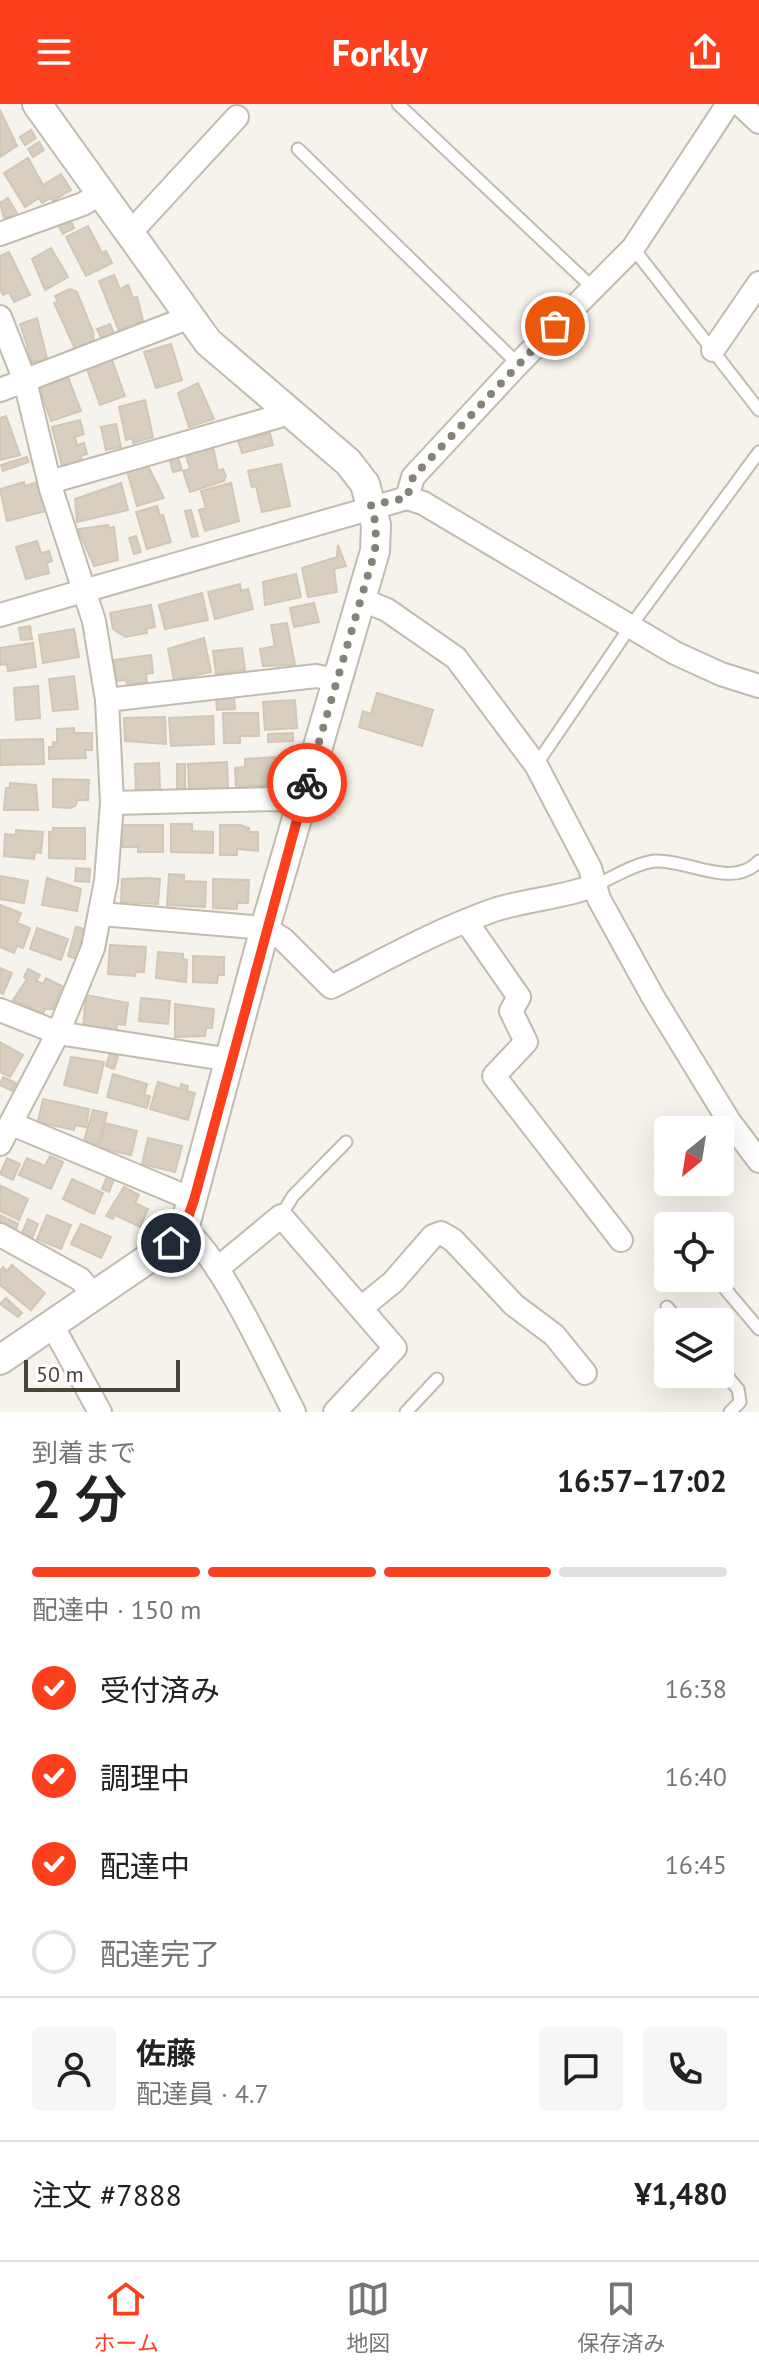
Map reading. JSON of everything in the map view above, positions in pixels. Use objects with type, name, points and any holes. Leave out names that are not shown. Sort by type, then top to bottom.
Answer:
[{"type":"street","points":[[0,1360],[171,1243],[184,1229],[300,803],[363,600],[375,551],[376,525],[365,484],[348,462],[208,342],[37,104]]},
{"type":"street","points":[[407,498],[413,477],[518,364],[633,248],[728,104]]},
{"type":"street","points":[[740,104],[759,122]]},
{"type":"street","points":[[130,233],[237,117]]},
{"type":"street","points":[[0,234],[83,204],[102,193]]},
{"type":"street","points":[[713,350],[759,283]]},
{"type":"street","points":[[0,317],[25,381],[50,482],[94,621],[107,700],[112,803],[101,914],[86,970],[58,1033],[0,1144]]},
{"type":"street","points":[[0,390],[190,317]]},
{"type":"street","points":[[50,482],[290,413]]},
{"type":"street","points":[[0,615],[371,505],[407,498],[423,503],[630,627],[721,674],[759,686]]},
{"type":"street","points":[[363,600],[387,610],[456,658],[536,765],[596,885],[599,899],[653,997],[729,1121],[759,1161]]},
{"type":"street","points":[[107,700],[316,676],[338,680]]},
{"type":"street","points":[[112,803],[277,799],[300,803]]},
{"type":"street","points":[[101,914],[265,928],[283,939],[331,987],[497,909],[568,896],[596,885]]},
{"type":"street","points":[[466,921],[519,997],[511,1011],[526,1042],[494,1076],[621,1240]]},
{"type":"street","points":[[0,1010],[58,1033],[231,1060]]},
{"type":"street","points":[[12,1124],[194,1200]]},
{"type":"street","points":[[217,1269],[281,1216],[395,1348],[335,1412]]},
{"type":"street","points":[[184,1229],[198,1241],[217,1269],[294,1412]]},
{"type":"street","points":[[361,1308],[393,1282],[433,1236],[441,1233],[453,1240],[514,1305],[554,1335],[585,1373]]},
{"type":"street","points":[[0,1235],[80,1279],[95,1296]]},
{"type":"street","points":[[52,1325],[100,1412]]},
{"type":"lane","points":[[398,104],[593,288]]},
{"type":"lane","points":[[298,149],[518,364]]},
{"type":"lane","points":[[633,248],[759,410]]},
{"type":"lane","points":[[536,765],[630,627],[759,452]]},
{"type":"lane","points":[[596,885],[651,862],[729,874],[754,866],[759,861]]},
{"type":"lane","points":[[281,1216],[293,1196],[346,1142]]},
{"type":"lane","points":[[728,1292],[759,1329]]},
{"type":"lane","points":[[406,1412],[437,1379]]},
{"type":"lane","points":[[730,1412],[740,1402],[734,1384]]},
{"type":"building","points":[[0,110],[17,146],[0,157]]},
{"type":"building","points":[[31,130],[36,138],[25,145],[20,137]]},
{"type":"building","points":[[39,142],[44,150],[33,157],[28,149]]},
{"type":"building","points":[[28,158],[43,185],[61,174],[71,190],[53,201],[51,198],[42,203],[39,198],[25,207],[4,173]]},
{"type":"building","points":[[8,198],[18,215],[4,218],[0,203]]},
{"type":"building","points":[[70,219],[74,228],[63,234],[58,225]]},
{"type":"building","points":[[88,226],[102,253],[106,251],[112,263],[86,276],[66,237]]},
{"type":"building","points":[[51,248],[68,277],[45,290],[32,259]]},
{"type":"building","points":[[9,252],[30,295],[14,302],[9,292],[3,295],[0,289],[0,256]]},
{"type":"building","points":[[114,275],[120,289],[128,285],[133,298],[137,297],[143,321],[119,331],[99,281]]},
{"type":"building","points":[[70,289],[77,292],[94,341],[75,349],[54,303],[58,302],[55,296]]},
{"type":"building","points":[[37,318],[47,358],[32,363],[24,350],[28,348],[20,324]]},
{"type":"building","points":[[110,324],[114,333],[101,338],[97,329]]},
{"type":"building","points":[[171,344],[182,380],[156,388],[144,352]]},
{"type":"building","points":[[112,360],[125,396],[100,405],[87,369]]},
{"type":"building","points":[[68,377],[81,411],[51,421],[39,387]]},
{"type":"building","points":[[198,383],[214,419],[189,427],[178,393]]},
{"type":"building","points":[[145,400],[153,437],[133,443],[132,438],[126,440],[119,407]]},
{"type":"building","points":[[6,416],[20,455],[0,460],[0,418]]},
{"type":"building","points":[[80,420],[84,434],[75,437],[77,445],[84,443],[87,454],[81,456],[82,460],[62,466],[52,427]]},
{"type":"building","points":[[116,424],[121,447],[106,450],[101,427]]},
{"type":"building","points":[[270,433],[273,445],[242,453],[238,441]]},
{"type":"building","points":[[213,446],[218,471],[223,469],[226,476],[224,481],[190,492],[183,471],[190,469],[185,452]]},
{"type":"building","points":[[177,455],[182,470],[173,472],[169,457]]},
{"type":"building","points":[[27,457],[29,462],[3,471],[1,465]]},
{"type":"building","points":[[281,464],[290,506],[262,512],[256,486],[252,487],[248,471]]},
{"type":"building","points":[[148,466],[164,498],[137,506],[127,471]]},
{"type":"building","points":[[24,482],[25,486],[38,482],[46,511],[7,521],[0,489]]},
{"type":"building","points":[[121,483],[128,510],[77,522],[75,499]]},
{"type":"building","points":[[231,483],[239,521],[205,531],[199,510],[206,508],[201,491]]},
{"type":"building","points":[[157,506],[171,542],[147,549],[136,512]]},
{"type":"building","points":[[191,510],[198,536],[192,537],[185,511]]},
{"type":"building","points":[[108,525],[109,528],[114,527],[118,560],[94,566],[78,529]]},
{"type":"building","points":[[136,536],[141,552],[134,554],[129,538]]},
{"type":"building","points":[[37,541],[41,553],[49,551],[52,561],[47,563],[49,573],[26,579],[16,547]]},
{"type":"building","points":[[338,545],[346,566],[334,569],[337,592],[308,597],[302,568],[337,557]]},
{"type":"building","points":[[296,574],[301,597],[265,605],[263,582]]},
{"type":"building","points":[[240,584],[241,591],[248,589],[253,609],[215,619],[208,592]]},
{"type":"building","points":[[202,593],[208,620],[165,629],[159,605]]},
{"type":"building","points":[[314,603],[319,622],[294,627],[290,608]]},
{"type":"building","points":[[151,605],[155,627],[146,629],[147,633],[125,637],[113,629],[110,613]]},
{"type":"building","points":[[287,623],[295,665],[263,666],[260,649],[275,646],[271,625]]},
{"type":"building","points":[[30,626],[32,639],[21,640],[19,628]]},
{"type":"building","points":[[74,629],[79,657],[43,663],[39,635]]},
{"type":"building","points":[[204,638],[211,672],[174,680],[168,649]]},
{"type":"building","points":[[33,643],[36,667],[8,671],[7,664],[0,665],[0,648]]},
{"type":"building","points":[[242,648],[245,670],[216,674],[213,651]]},
{"type":"building","points":[[151,655],[153,673],[146,674],[147,682],[127,685],[126,680],[117,681],[114,660]]},
{"type":"building","points":[[74,676],[78,709],[53,711],[49,679]]},
{"type":"building","points":[[38,686],[40,718],[16,720],[14,688]]},
{"type":"building","points":[[377,693],[433,710],[422,746],[359,727],[363,711],[371,714]]},
{"type":"building","points":[[216,697],[234,697],[235,709],[217,710]]},
{"type":"building","points":[[295,700],[297,728],[265,730],[263,702]]},
{"type":"building","points":[[223,713],[258,713],[259,736],[240,736],[240,743],[224,743]]},
{"type":"building","points":[[213,716],[214,744],[171,746],[169,718]]},
{"type":"building","points":[[165,717],[166,744],[125,741],[124,718]]},
{"type":"building","points":[[74,728],[74,733],[92,733],[92,750],[85,750],[86,758],[49,759],[49,747],[53,747],[53,742],[57,743],[57,729]]},
{"type":"building","points":[[293,733],[293,741],[268,742],[268,734]]},
{"type":"building","points":[[43,739],[44,764],[0,765],[0,740]]},
{"type":"building","points":[[275,757],[275,762],[279,762],[281,779],[275,779],[275,785],[236,787],[235,768],[245,767],[245,759]]},
{"type":"building","points":[[227,762],[228,788],[189,789],[188,764]]},
{"type":"building","points":[[159,763],[160,791],[136,791],[135,764]]},
{"type":"building","points":[[177,764],[185,764],[185,789],[177,789]]},
{"type":"building","points":[[53,779],[89,780],[88,800],[77,800],[71,808],[53,807]]},
{"type":"building","points":[[10,783],[36,785],[38,810],[4,810],[6,788],[10,788]]},
{"type":"building","points":[[171,824],[192,824],[192,831],[213,832],[213,853],[171,852]]},
{"type":"building","points":[[122,825],[163,825],[163,852],[138,852],[138,847],[122,847]]},
{"type":"building","points":[[220,825],[240,825],[249,828],[250,832],[258,832],[258,851],[237,849],[237,855],[220,855]]},
{"type":"building","points":[[53,828],[85,828],[85,859],[49,858],[49,832],[53,832]]},
{"type":"building","points":[[16,830],[43,832],[41,853],[35,852],[34,859],[4,856],[5,834],[16,835]]},
{"type":"building","points":[[76,868],[90,869],[89,882],[75,881]]},
{"type":"building","points":[[169,874],[184,875],[184,881],[206,882],[205,907],[167,905]]},
{"type":"building","points":[[0,876],[28,881],[24,903],[0,899]]},
{"type":"building","points":[[47,878],[81,889],[77,911],[42,905]]},
{"type":"building","points":[[122,879],[160,879],[158,904],[121,902]]},
{"type":"building","points":[[213,879],[249,880],[248,903],[237,903],[237,909],[213,908]]},
{"type":"building","points":[[0,905],[21,913],[17,923],[30,928],[23,948],[17,946],[14,953],[0,947]]},
{"type":"building","points":[[76,927],[85,929],[77,959],[68,956]]},
{"type":"building","points":[[37,928],[68,939],[61,960],[30,949]]},
{"type":"building","points":[[110,945],[146,947],[144,972],[136,972],[135,976],[108,974]]},
{"type":"building","points":[[158,952],[183,954],[183,959],[187,960],[186,982],[156,978]]},
{"type":"building","points":[[193,956],[224,957],[224,975],[218,975],[217,983],[193,982]]},
{"type":"building","points":[[0,968],[12,973],[3,994],[0,992]]},
{"type":"building","points":[[28,969],[40,975],[36,981],[43,984],[46,978],[62,986],[53,1009],[45,1009],[43,1014],[13,1000],[27,979],[24,977]]},
{"type":"building","points":[[86,995],[128,1003],[125,1025],[117,1024],[116,1031],[83,1027]]},
{"type":"building","points":[[141,998],[170,1001],[168,1024],[139,1021]]},
{"type":"building","points":[[175,1004],[214,1009],[212,1028],[206,1028],[205,1036],[175,1037]]},
{"type":"building","points":[[0,1042],[23,1055],[10,1077],[0,1072]]},
{"type":"building","points":[[110,1053],[118,1056],[114,1069],[106,1066]]},
{"type":"building","points":[[71,1057],[104,1062],[97,1093],[64,1085]]},
{"type":"building","points":[[113,1074],[147,1084],[144,1095],[150,1096],[147,1108],[107,1097]]},
{"type":"building","points":[[3,1077],[16,1083],[12,1091],[0,1085]]},
{"type":"building","points":[[158,1082],[180,1089],[181,1084],[188,1086],[187,1091],[195,1093],[188,1120],[150,1109]]},
{"type":"building","points":[[43,1099],[89,1109],[86,1127],[75,1125],[74,1130],[38,1122]]},
{"type":"building","points":[[93,1110],[107,1113],[98,1145],[84,1141]]},
{"type":"building","points":[[105,1123],[137,1131],[131,1155],[100,1148]]},
{"type":"building","points":[[148,1138],[182,1146],[175,1172],[142,1164]]},
{"type":"building","points":[[50,1156],[63,1162],[51,1189],[19,1175],[27,1158],[45,1166]]},
{"type":"building","points":[[7,1158],[20,1164],[13,1180],[0,1174]]},
{"type":"building","points":[[107,1177],[114,1179],[109,1192],[102,1189]]},
{"type":"building","points":[[72,1179],[103,1193],[94,1214],[63,1199]]},
{"type":"building","points":[[1,1186],[28,1199],[19,1220],[0,1211]]},
{"type":"building","points":[[124,1187],[139,1195],[135,1203],[148,1209],[140,1227],[115,1215],[113,1219],[106,1216]]},
{"type":"building","points":[[0,1215],[18,1224],[16,1229],[0,1221]]},
{"type":"building","points":[[47,1215],[71,1225],[61,1249],[37,1239]]},
{"type":"building","points":[[28,1219],[38,1224],[32,1238],[22,1233]]},
{"type":"building","points":[[81,1224],[111,1237],[101,1258],[71,1244]]},
{"type":"building","points":[[12,1265],[45,1293],[31,1310],[0,1285],[0,1271],[3,1267],[7,1271]]},
{"type":"building","points":[[6,1298],[22,1313],[18,1317],[0,1304]]},
{"type":"way so far","points":[[307,783],[375,551],[376,525],[371,505],[407,498],[413,477],[555,326]]},
{"type":"route","points":[[171,1243],[184,1229],[194,1200],[265,928],[307,783]]}]
